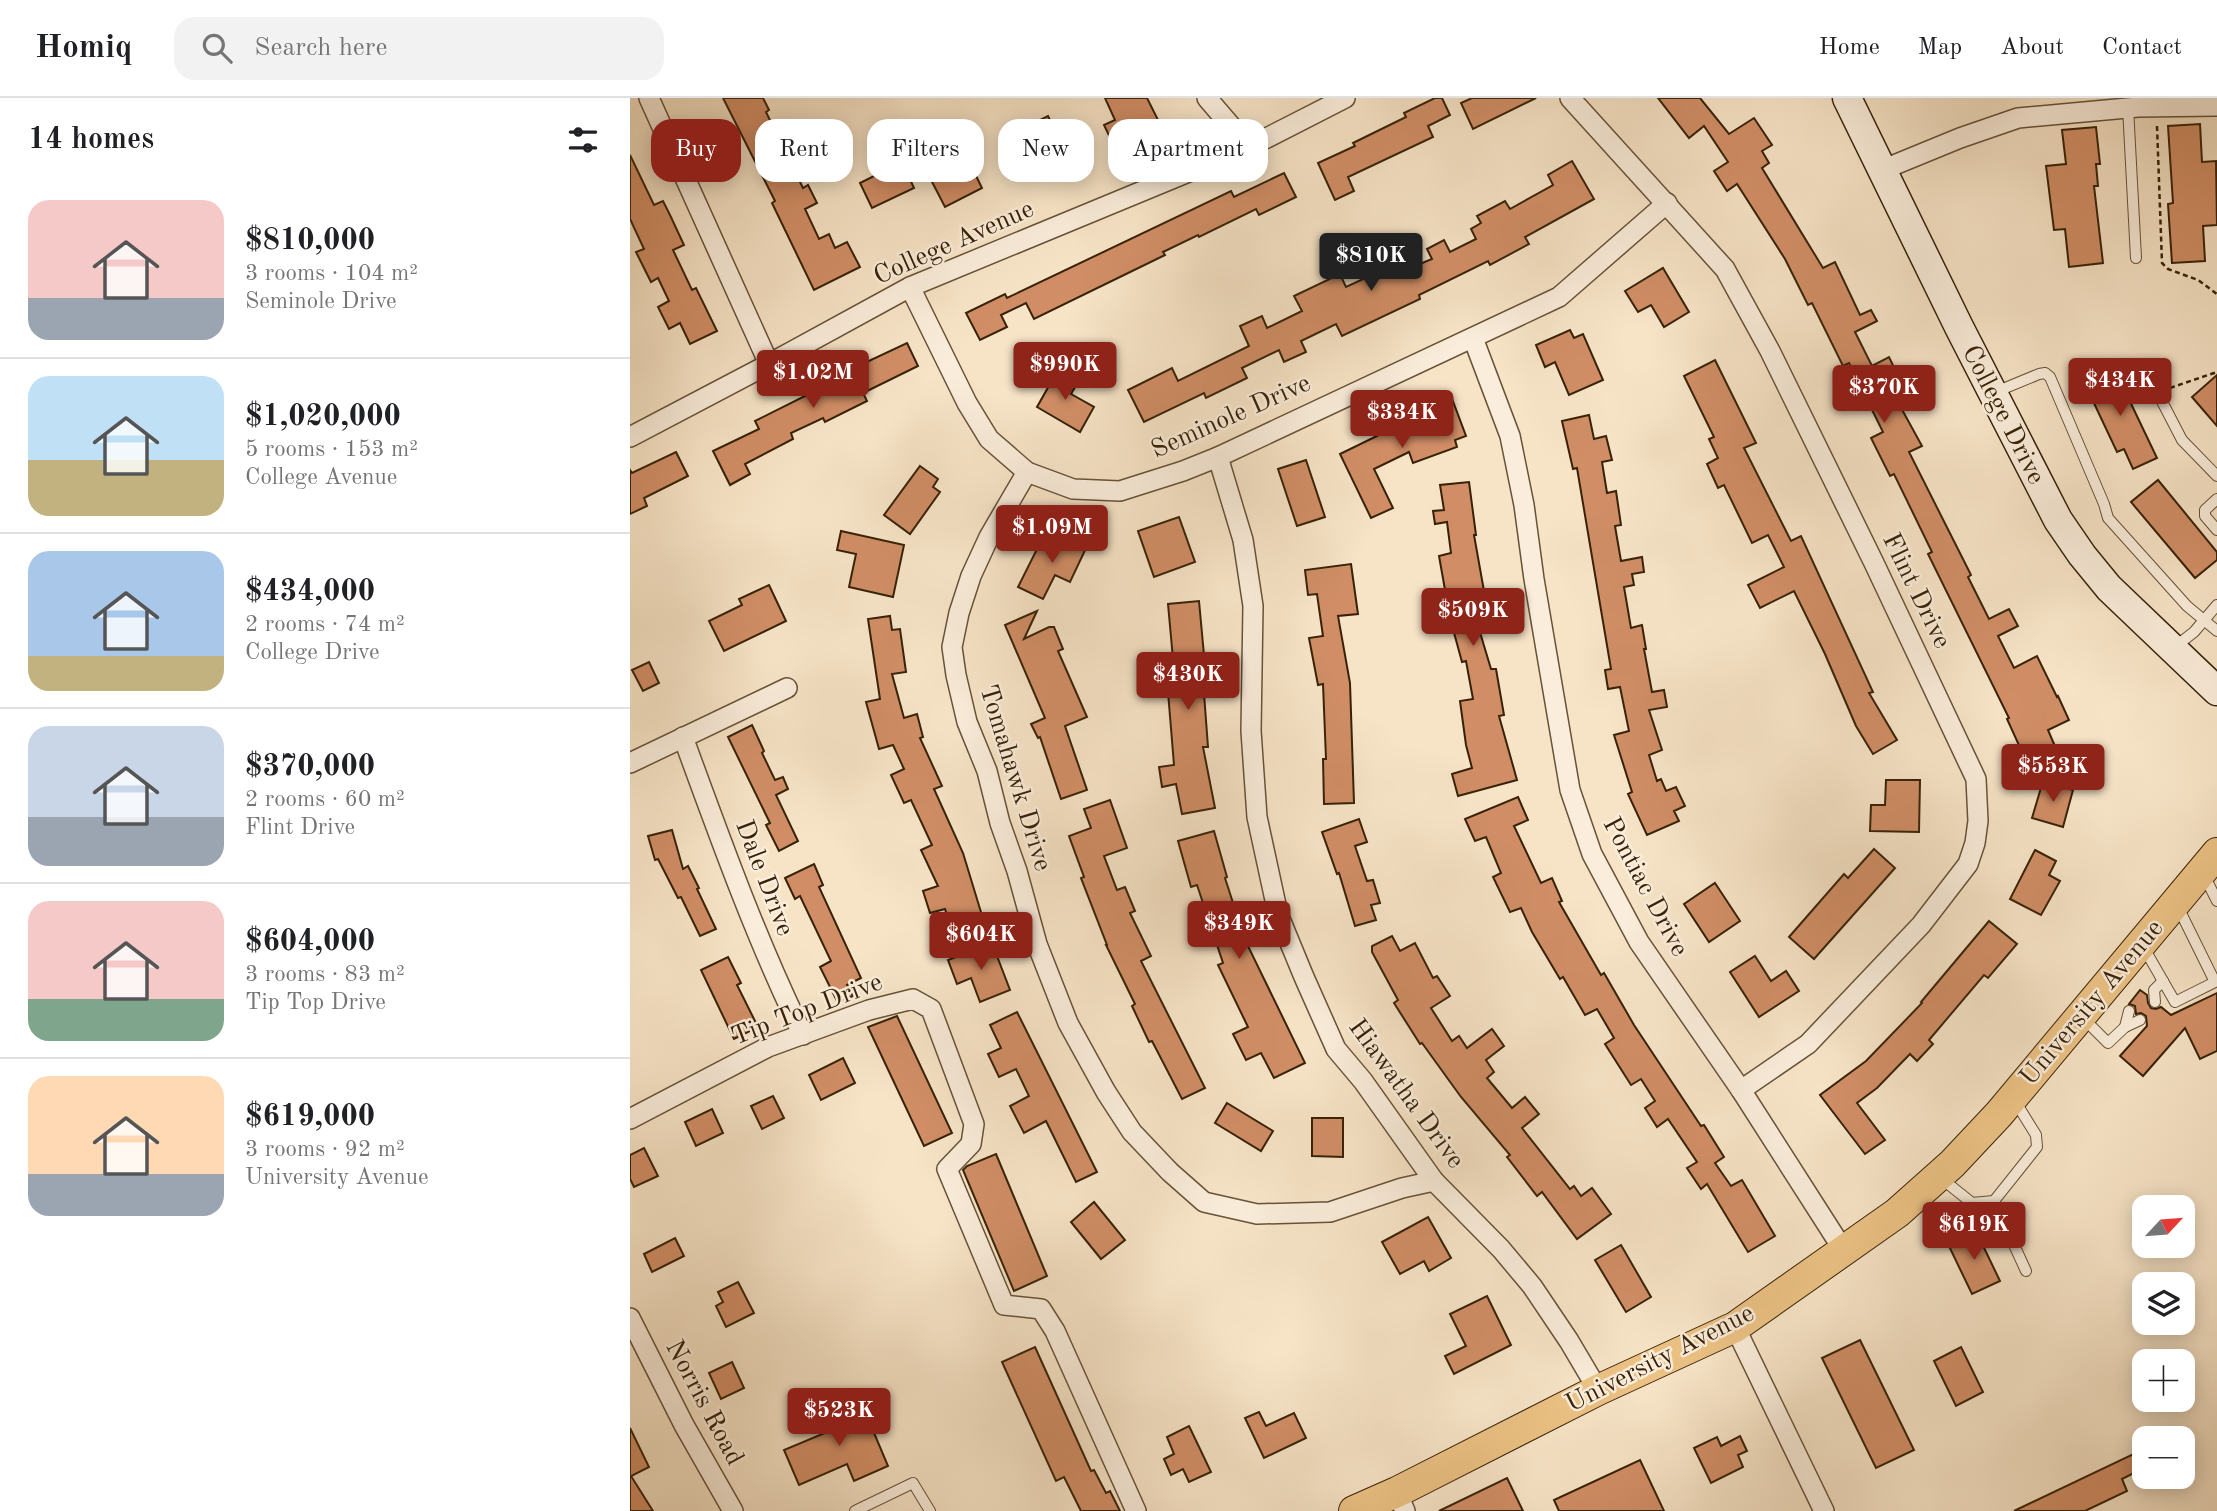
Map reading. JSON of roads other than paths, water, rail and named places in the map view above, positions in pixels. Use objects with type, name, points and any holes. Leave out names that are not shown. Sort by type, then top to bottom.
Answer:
[{"type":"main road","name":"University Avenue","points":[[1354,1511],[1401,1501],[1598,1390],[1735,1327],[1897,1213],[1952,1164],[2013,1098],[2210,862]]},
{"type":"street","points":[[649,98],[769,364]]},
{"type":"street","points":[[1207,98],[1225,119]]},
{"type":"street","name":"College Avenue","points":[[1268,137],[1345,98]]},
{"type":"street","name":"Flint Drive","points":[[1570,98],[1725,269],[1770,351],[1976,779],[1978,800],[1975,843],[1968,864],[1921,925],[1808,1044],[1741,1090]]},
{"type":"street","name":"College Drive","points":[[1847,98],[2057,520],[2109,588],[2217,691]]},
{"type":"street","points":[[1882,170],[2018,118],[2128,107],[2217,106]]},
{"type":"street","name":"College Avenue","points":[[630,437],[910,287],[1164,182]]},
{"type":"street","name":"Seminole Drive","points":[[910,287],[967,403],[989,439],[1027,472],[1073,489],[1120,491],[1218,457],[1326,404],[1559,297],[1667,203]]},
{"type":"street","name":"Pontiac Drive","points":[[1473,338],[1510,436],[1524,505],[1570,790],[1592,854],[1639,942],[1741,1090],[1844,1251]]},
{"type":"street","name":"Hiawatha Drive","points":[[1218,457],[1243,540],[1253,606],[1251,731],[1256,805],[1278,914],[1336,1049],[1363,1081],[1434,1181],[1501,1249],[1532,1286],[1598,1390]]},
{"type":"street","name":"Tomahawk Drive","points":[[1027,472],[989,537],[971,576],[952,647],[968,722],[987,771],[1037,944],[1069,1023],[1106,1092],[1132,1132],[1170,1172],[1204,1202],[1256,1214],[1330,1212],[1402,1188],[1434,1181]]},
{"type":"street","points":[[630,764],[787,688]]},
{"type":"street","name":"Dale Drive","points":[[683,737],[775,978],[803,1035]]},
{"type":"street","name":"Tip Top Drive","points":[[630,1119],[768,1047],[869,1010],[913,999],[931,1009],[974,1124],[971,1144],[947,1169],[1004,1304],[1041,1310],[1055,1331],[1136,1511]]},
{"type":"street","name":"Norris Road","points":[[630,1318],[684,1425],[733,1511]]},
{"type":"street","points":[[1735,1327],[1824,1511]]},
{"type":"lane","points":[[2128,107],[2136,258]]},
{"type":"lane","points":[[1993,393],[2039,374],[2045,373],[2050,377],[2108,518],[2203,621],[2217,631]]},
{"type":"lane","points":[[2156,389],[2182,440],[2217,476]]},
{"type":"lane","points":[[2217,499],[2205,510],[2205,516],[2217,530]]},
{"type":"lane","points":[[2173,649],[2194,632],[2217,605]]},
{"type":"lane","points":[[2210,862],[2217,901]]},
{"type":"lane","points":[[2142,944],[2175,1002],[2216,982],[2176,903]]},
{"type":"lane","points":[[2155,1002],[2149,992],[2163,981]]},
{"type":"lane","points":[[2125,1027],[2129,1011]]},
{"type":"lane","points":[[2080,1016],[2108,1043],[2125,1027],[2140,1020]]},
{"type":"lane","points":[[1938,1176],[1972,1203],[1994,1201],[2037,1147],[2036,1135],[2013,1098]]},
{"type":"lane","points":[[1994,1201],[2026,1271]]},
{"type":"lane","points":[[855,1511],[868,1508],[913,1483],[930,1511]]}]
